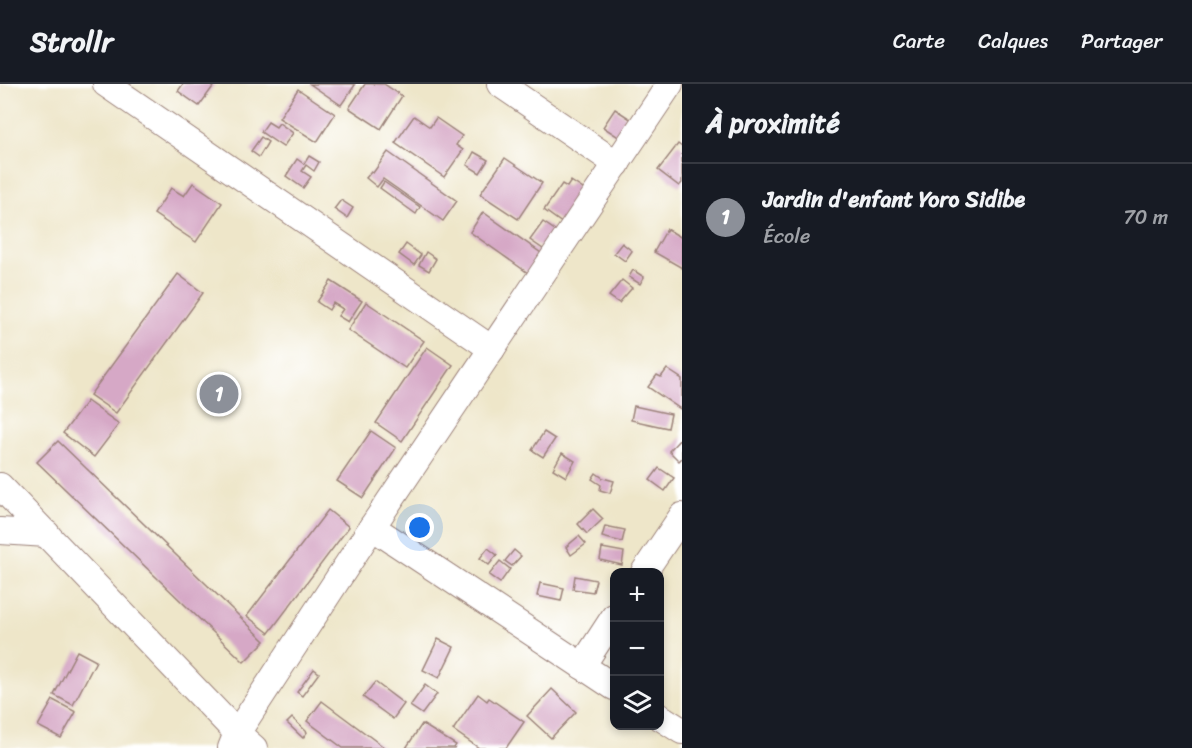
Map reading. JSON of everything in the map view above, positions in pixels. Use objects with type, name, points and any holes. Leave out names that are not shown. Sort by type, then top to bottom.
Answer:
[{"type":"street","points":[[106,84],[492,349]]},
{"type":"street","points":[[500,84],[617,164]]},
{"type":"street","points":[[0,486],[241,743],[372,527],[670,84]]},
{"type":"street","points":[[647,568],[682,516]]},
{"type":"street","points":[[372,527],[610,684]]},
{"type":"street","points":[[0,531],[47,534]]},
{"type":"street","points":[[582,666],[612,622]]},
{"type":"street","points":[[664,720],[682,731]]},
{"type":"building","points":[[183,84],[215,84],[199,106],[178,91]]},
{"type":"building","points":[[310,84],[353,84],[355,85],[341,105]]},
{"type":"building","points":[[365,84],[384,84],[402,96],[381,129],[349,108]]},
{"type":"building","points":[[298,89],[335,114],[317,142],[279,118]]},
{"type":"building","points":[[615,109],[635,122],[623,140],[603,127]]},
{"type":"building","points":[[414,116],[430,127],[436,118],[462,136],[456,145],[463,150],[444,177],[395,143]]},
{"type":"building","points":[[268,122],[276,127],[279,123],[293,133],[283,147],[261,132]]},
{"type":"building","points":[[261,137],[268,142],[259,157],[251,151]]},
{"type":"building","points":[[678,144],[682,147],[682,183],[679,186],[658,170]]},
{"type":"building","points":[[388,152],[457,201],[443,221],[383,179],[377,187],[366,178],[371,172],[373,173]]},
{"type":"building","points":[[474,152],[488,160],[480,173],[467,165]]},
{"type":"building","points":[[309,156],[319,162],[314,171],[306,165],[302,171],[311,177],[303,188],[286,176],[297,159],[304,164]]},
{"type":"building","points":[[505,158],[542,183],[518,219],[480,194]]},
{"type":"building","points":[[571,181],[589,193],[566,226],[544,210],[562,184],[567,187]]},
{"type":"building","points":[[384,182],[420,207],[416,214],[380,188]]},
{"type":"building","points":[[193,183],[222,203],[196,242],[154,214],[171,188],[184,196]]},
{"type":"building","points":[[341,200],[353,208],[347,218],[334,209]]},
{"type":"building","points":[[483,212],[541,253],[528,273],[470,232]]},
{"type":"building","points":[[543,222],[559,233],[546,251],[530,240]]},
{"type":"building","points":[[667,229],[682,238],[682,268],[654,252]]},
{"type":"building","points":[[622,243],[632,251],[625,261],[614,253]]},
{"type":"building","points":[[406,244],[421,255],[414,265],[399,254]]},
{"type":"building","points":[[426,252],[436,259],[429,271],[419,265]]},
{"type":"building","points":[[633,270],[644,277],[640,284],[629,277]]},
{"type":"building","points":[[178,274],[203,293],[116,413],[90,395]]},
{"type":"building","points":[[622,280],[632,288],[619,303],[609,296]]},
{"type":"building","points":[[331,281],[362,301],[348,322],[338,316],[343,309],[333,303],[329,310],[317,302]]},
{"type":"building","points":[[366,302],[424,341],[405,368],[348,330]]},
{"type":"building","points":[[427,347],[453,365],[402,441],[376,423]]},
{"type":"building","points":[[667,369],[682,379],[682,410],[648,387],[657,375],[661,377]]},
{"type":"building","points":[[87,401],[119,424],[94,457],[63,433]]},
{"type":"building","points":[[634,406],[671,414],[668,428],[631,420]]},
{"type":"building","points":[[371,431],[396,448],[363,498],[337,481]]},
{"type":"building","points":[[544,432],[555,439],[543,457],[532,450]]},
{"type":"building","points":[[682,437],[682,458],[679,461],[669,451]]},
{"type":"building","points":[[58,441],[265,641],[244,662],[37,462]]},
{"type":"building","points":[[562,453],[575,461],[566,477],[553,469]]},
{"type":"building","points":[[659,468],[674,478],[665,491],[650,480]]},
{"type":"building","points":[[596,473],[614,481],[610,493],[600,490],[601,485],[592,479]]},
{"type":"building","points":[[593,509],[603,519],[587,534],[578,524]]},
{"type":"building","points":[[328,510],[349,527],[269,633],[247,616]]},
{"type":"building","points":[[605,526],[625,530],[622,542],[602,537]]},
{"type":"building","points":[[579,536],[586,544],[571,555],[566,547]]},
{"type":"building","points":[[488,548],[497,555],[489,565],[480,558]]},
{"type":"building","points":[[602,548],[624,552],[622,565],[600,560]]},
{"type":"building","points":[[514,550],[521,556],[512,566],[505,561]]},
{"type":"building","points":[[500,561],[510,569],[500,583],[489,575]]},
{"type":"building","points":[[575,576],[596,580],[593,592],[573,589]]},
{"type":"building","points":[[540,583],[564,588],[561,601],[537,596]]},
{"type":"building","points":[[438,639],[454,647],[439,678],[423,670]]},
{"type":"building","points":[[77,651],[96,661],[73,705],[54,695]]},
{"type":"building","points":[[314,669],[319,673],[302,696],[297,692]]},
{"type":"building","points":[[375,682],[404,704],[393,719],[363,697]]},
{"type":"building","points":[[425,685],[437,694],[422,714],[410,706]]},
{"type":"building","points":[[552,689],[576,712],[551,738],[527,716]]},
{"type":"building","points":[[478,694],[487,701],[489,698],[524,722],[506,748],[479,748],[453,730]]},
{"type":"building","points":[[53,700],[76,712],[61,738],[38,726]]},
{"type":"building","points":[[322,701],[385,748],[343,748],[307,721]]},
{"type":"building","points":[[292,718],[307,732],[303,738],[287,723]]},
{"type":"building","points":[[422,724],[456,745],[454,748],[406,748]]},
{"type":"place","name":"Jardin d'enfant Yoro Sidibe","points":[[219,394]]}]
